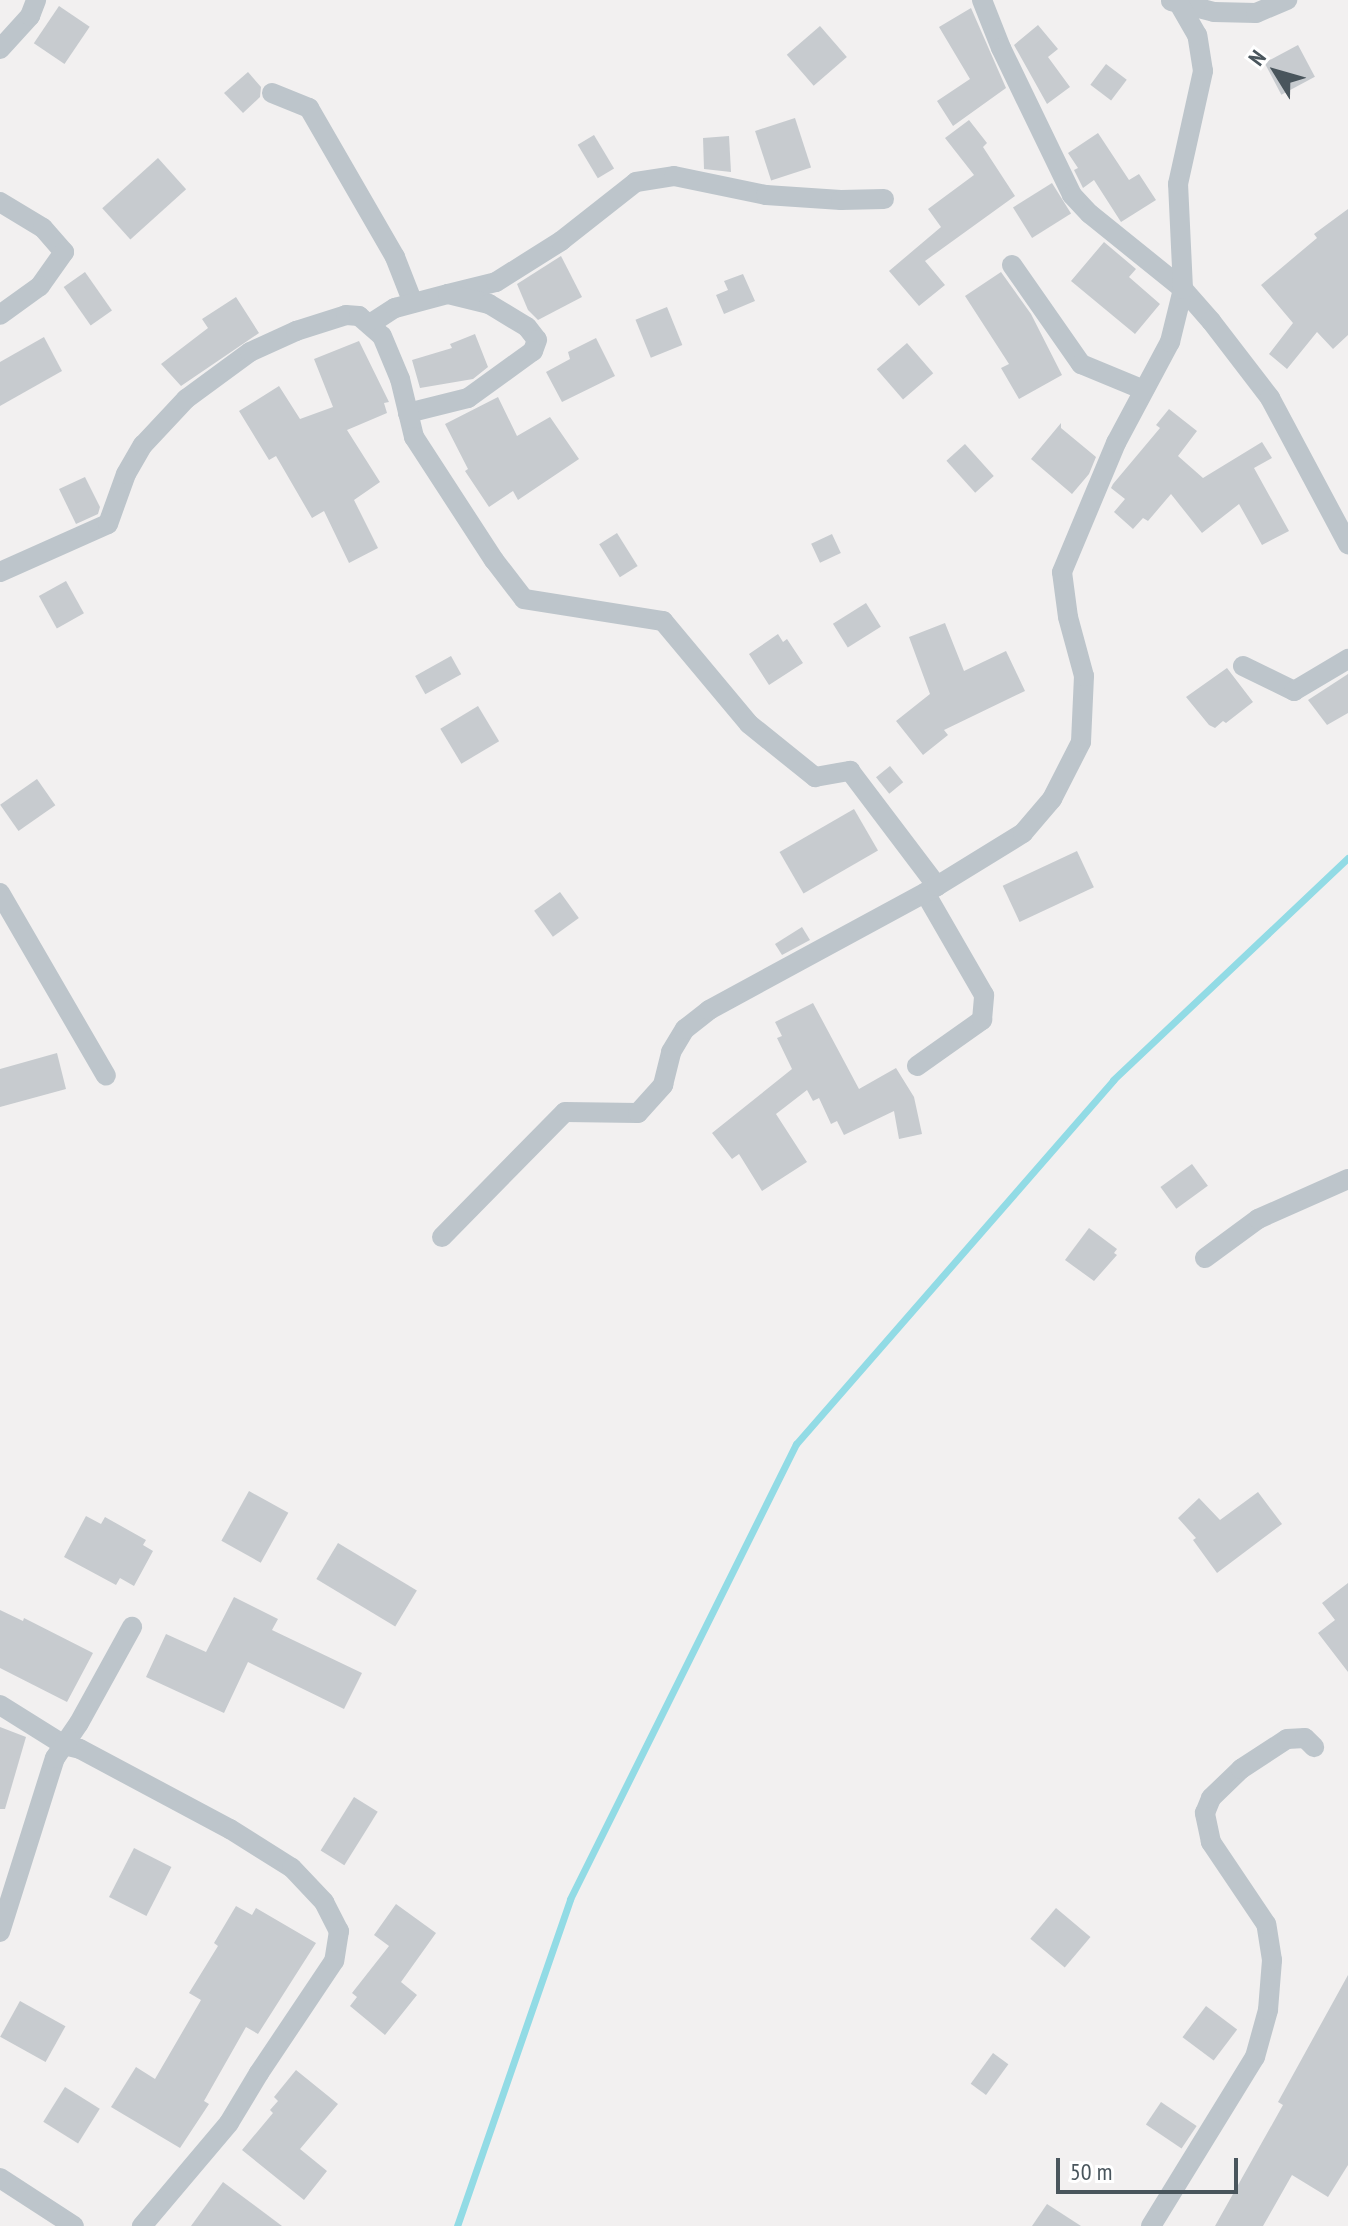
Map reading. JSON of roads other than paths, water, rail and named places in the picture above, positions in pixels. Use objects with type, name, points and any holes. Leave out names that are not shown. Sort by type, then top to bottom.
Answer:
[{"type":"street","points":[[0,49],[30,16],[36,0]]},
{"type":"street","points":[[1174,2],[1214,12],[1256,13],[1287,0]]},
{"type":"street","points":[[442,1237],[565,1112],[638,1113],[663,1085],[671,1052],[685,1029],[709,1010],[931,890],[1023,833],[1052,799],[1081,742],[1084,676],[1068,617],[1062,572],[1116,443],[1170,342],[1183,289],[1178,184],[1203,71],[1197,35],[1174,2]]},
{"type":"street","points":[[986,3],[1072,195],[1090,214],[1183,289],[1270,398],[1348,544]]},
{"type":"street","points":[[272,93],[309,108],[395,257],[413,303]]},
{"type":"street","points":[[370,324],[395,308],[496,282],[561,241],[636,182],[674,176],[766,195],[841,200],[884,199]]},
{"type":"street","points":[[0,202],[43,228],[64,252],[40,286],[0,315]]},
{"type":"street","points":[[1012,265],[1081,364],[1144,390]]},
{"type":"street","points":[[408,413],[468,398],[533,351],[537,340],[527,327],[489,304],[448,294]]},
{"type":"street","points":[[0,572],[108,524],[126,474],[143,445],[186,399],[250,352],[296,331],[346,315],[359,316],[382,336],[400,379],[414,437],[494,560],[524,599],[663,621],[749,724],[815,777],[850,771],[931,890],[984,995],[982,1020],[917,1066]]},
{"type":"street","points":[[1243,666],[1294,691],[1348,659]]},
{"type":"street","points":[[0,893],[106,1076]]},
{"type":"street","points":[[1205,1258],[1258,1219],[1348,1179]]},
{"type":"street","points":[[0,1932],[55,1758],[132,1627]]},
{"type":"street","points":[[0,1705],[64,1745],[80,1749],[182,1803],[292,1868],[324,1902],[339,1931],[334,1961],[229,2123],[142,2226]]},
{"type":"street","points":[[1151,2226],[1255,2057],[1268,2010],[1272,1960],[1266,1924],[1211,1842],[1205,1813],[1211,1798],[1241,1769],[1287,1739],[1305,1738],[1314,1747]]},
{"type":"street","points":[[0,2178],[74,2226]]},
{"type":"waterway","points":[[457,2226],[570,1899],[796,1444],[1113,1080],[1348,858]]}]
